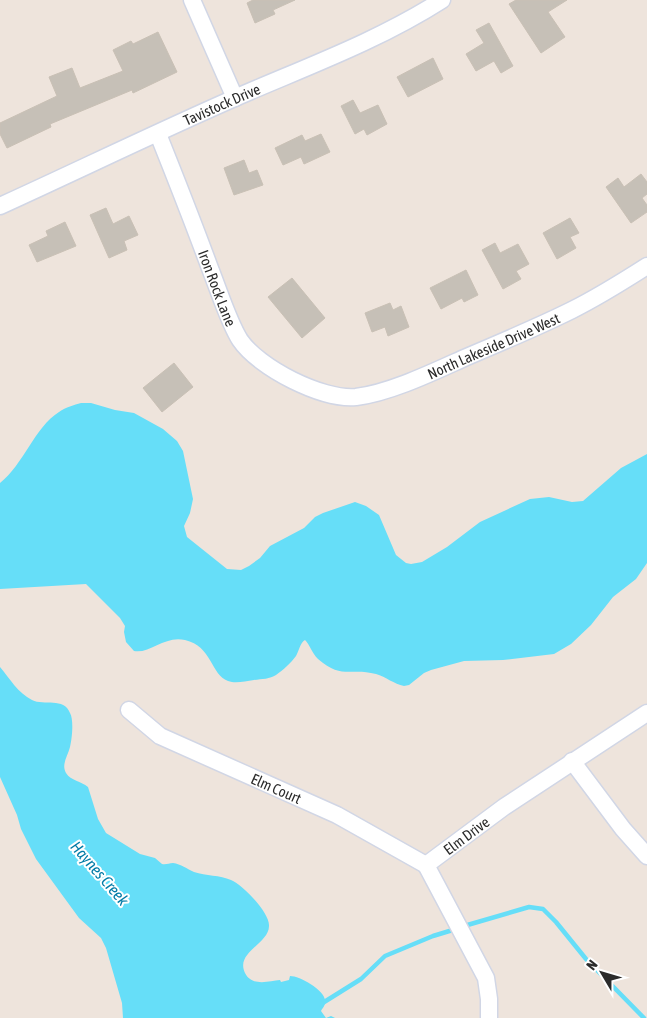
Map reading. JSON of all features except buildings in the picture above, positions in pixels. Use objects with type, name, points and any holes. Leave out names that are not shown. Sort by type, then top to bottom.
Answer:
[{"type":"street","points":[[192,0],[235,98]]},
{"type":"street","name":"Tavistock Drive","points":[[0,206],[235,98],[350,48],[406,21],[442,0]]},
{"type":"street","name":"Iron Rock Lane","points":[[158,134],[223,301],[242,342],[261,360],[292,380],[332,395]]},
{"type":"street","name":"North Lakeside Drive West","points":[[332,395],[356,397],[393,388],[411,381],[573,310],[625,281],[647,266]]},
{"type":"street","name":"Elm Court","points":[[130,710],[160,736],[337,815],[426,864]]},
{"type":"street","name":"Elm Drive","points":[[426,864],[504,807],[647,713]]},
{"type":"street","points":[[572,761],[623,829],[647,856]]},
{"type":"street","points":[[426,864],[486,978],[489,1018]]},
{"type":"water","points":[[81,403],[91,403],[134,413],[163,429],[177,441],[183,451],[193,499],[190,513],[184,526],[187,537],[227,569],[241,570],[249,566],[260,558],[270,546],[304,528],[315,517],[355,502],[366,506],[379,515],[396,555],[406,563],[422,562],[447,547],[480,522],[530,499],[549,497],[572,502],[583,501],[621,468],[647,454],[647,563],[636,579],[613,597],[591,625],[571,644],[554,654],[503,660],[464,661],[431,670],[409,685],[404,686],[376,674],[334,669],[318,659],[305,640],[294,659],[274,676],[266,679],[241,682],[228,681],[222,678],[201,648],[185,640],[171,640],[146,650],[134,651],[126,642],[125,626],[120,618],[86,584],[0,589],[0,483],[16,466],[50,419],[64,409]]},
{"type":"water","name":"Haynes Creek","points":[[0,667],[22,694],[37,702],[59,703],[67,708],[72,720],[72,730],[65,770],[71,778],[88,787],[98,819],[106,833],[140,854],[155,858],[162,864],[173,863],[194,872],[227,878],[242,887],[261,907],[269,926],[264,938],[245,959],[243,966],[245,973],[256,982],[280,980],[281,982],[289,980],[290,976],[305,981],[324,996],[325,1003],[321,1011],[326,1018],[123,1018],[122,1003],[106,948],[101,938],[79,918],[36,859],[21,829],[17,815],[0,777]]},
{"type":"waterway","points":[[464,926],[529,907],[543,909],[586,959],[644,1018]]},
{"type":"waterway","points":[[321,1004],[361,979],[385,956],[433,936],[456,929]]}]
